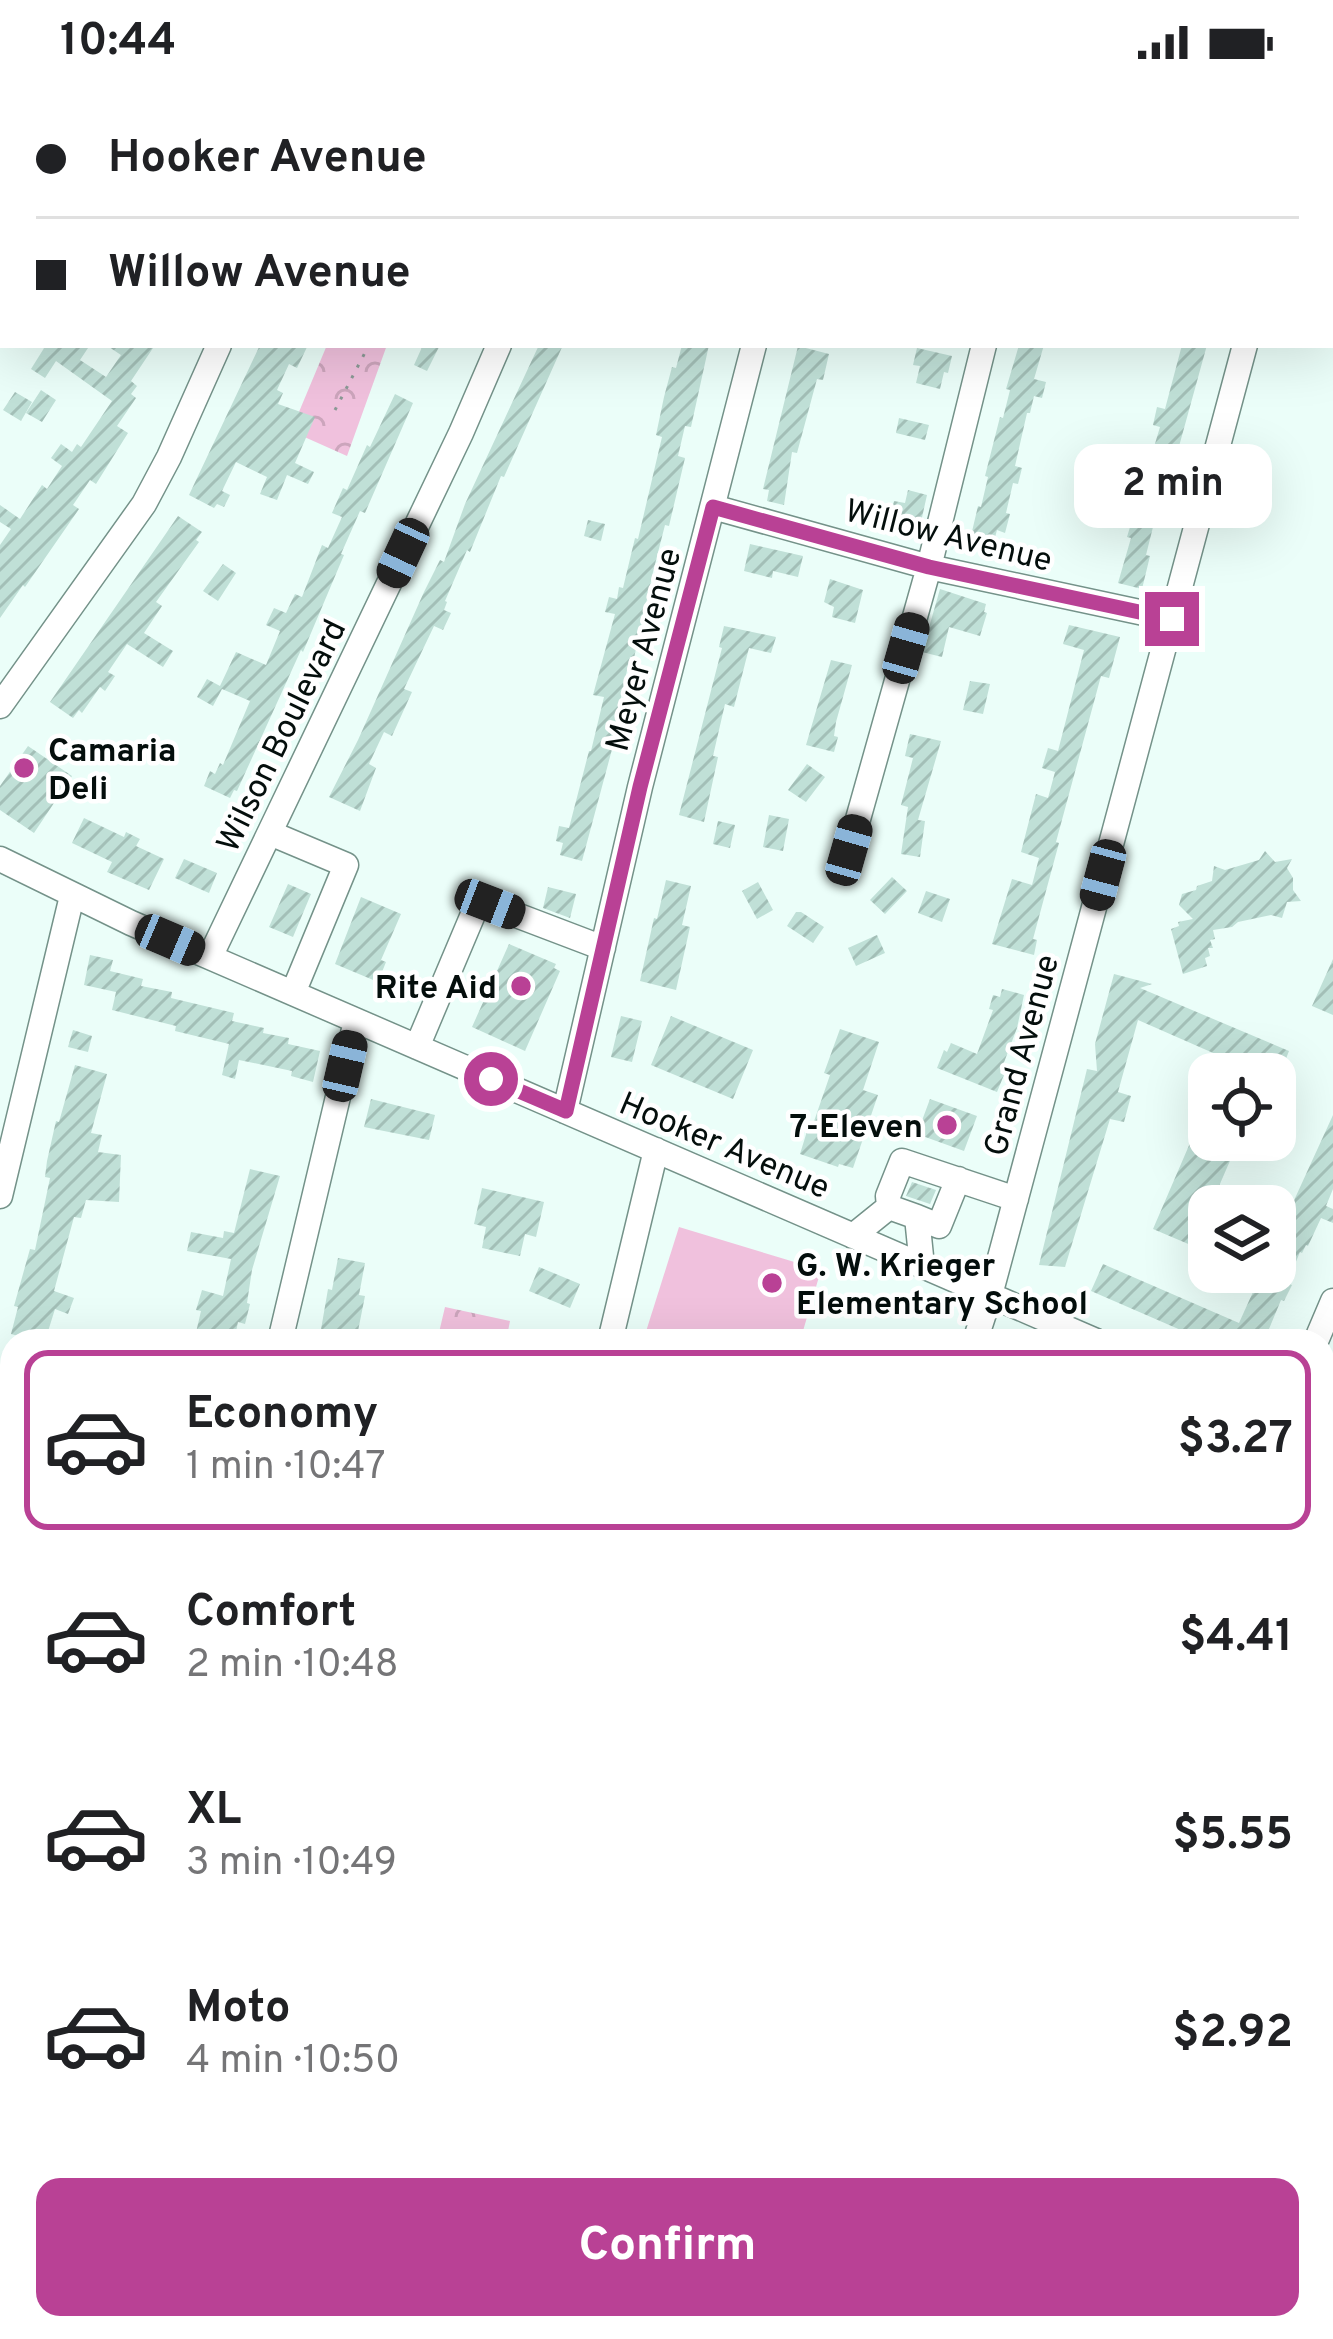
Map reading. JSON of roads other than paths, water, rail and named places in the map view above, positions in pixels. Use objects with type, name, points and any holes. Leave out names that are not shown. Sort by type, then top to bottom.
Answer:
[{"type":"street","points":[[0,706],[144,504],[218,348]]},
{"type":"street","name":"Wilson Boulevard","points":[[210,957],[499,348]]},
{"type":"street","name":"Meyer Avenue","points":[[566,1111],[646,765],[753,348]]},
{"type":"street","points":[[849,850],[929,567],[983,348]]},
{"type":"street","name":"Grand Avenue","points":[[979,1329],[1244,348]]},
{"type":"street","name":"Willow Avenue","points":[[713,507],[929,567],[1172,619]]},
{"type":"street","points":[[270,833],[346,866],[293,993]]},
{"type":"street","name":"Hooker Avenue","points":[[0,860],[210,957],[1068,1329]]},
{"type":"street","points":[[0,1196],[72,896]]},
{"type":"street","points":[[417,1047],[477,905],[490,904],[603,948]]},
{"type":"street","points":[[283,1329],[356,1021]]},
{"type":"street","points":[[613,1329],[656,1150]]},
{"type":"street","points":[[889,1207],[888,1196],[902,1161],[1016,1199]]},
{"type":"street","points":[[889,1207],[940,1226],[958,1180]]},
{"type":"street","points":[[853,1236],[889,1207]]},
{"type":"street","points":[[917,1217],[922,1266]]},
{"type":"street","points":[[1321,1329],[1333,1301]]},
{"type":"place","name":"Camaria Deli","points":[[24,768]]},
{"type":"place","name":"Rite Aid","points":[[521,986]]},
{"type":"place","name":"7-Eleven","points":[[947,1125]]},
{"type":"place","name":"G. W. Krieger Elementary School","points":[[772,1283]]}]
